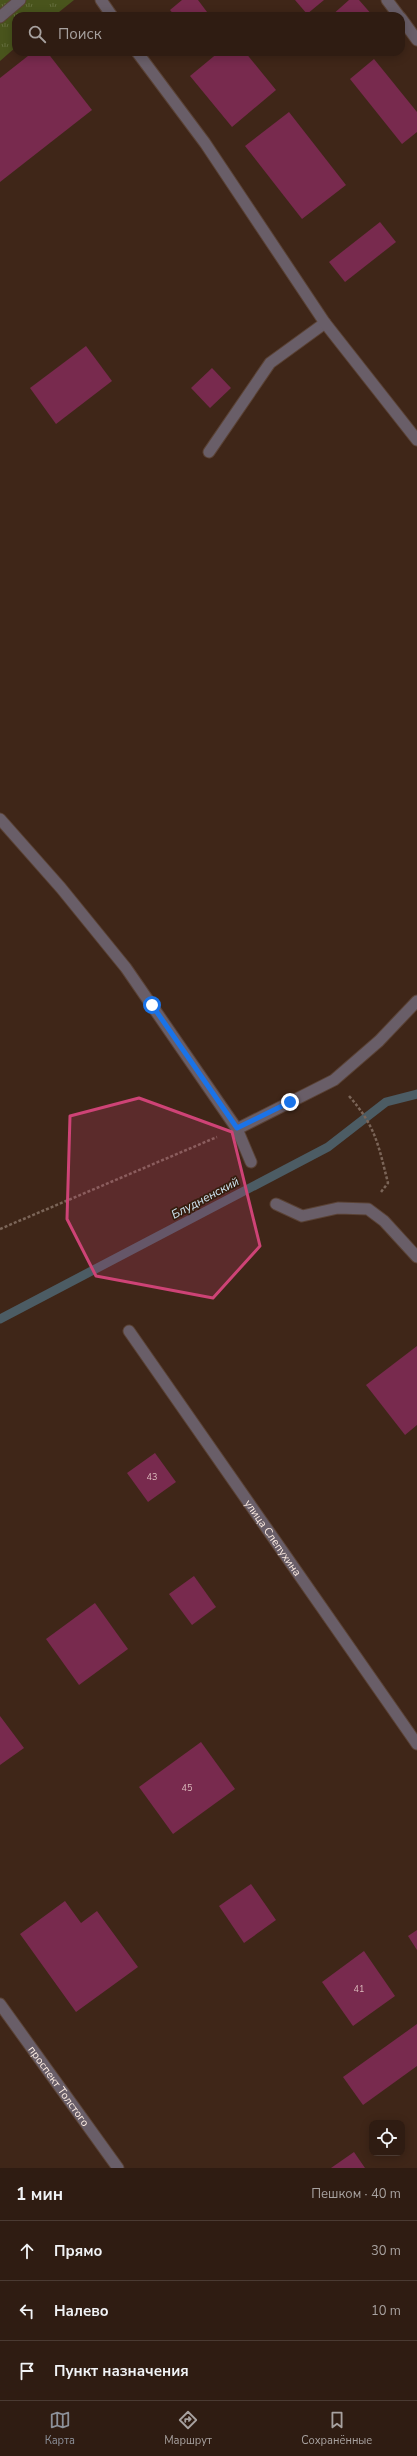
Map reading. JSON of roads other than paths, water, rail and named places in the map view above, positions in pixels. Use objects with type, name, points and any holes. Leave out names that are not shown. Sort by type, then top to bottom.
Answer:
[{"type":"street","points":[[0,17],[20,0]]},
{"type":"street","points":[[101,0],[109,12]]},
{"type":"street","points":[[387,0],[396,12]]},
{"type":"street","points":[[405,24],[417,40]]},
{"type":"street","points":[[140,56],[205,143],[325,323],[417,440]]},
{"type":"street","points":[[209,452],[270,362],[325,323]]},
{"type":"street","points":[[0,819],[61,888],[126,968],[237,1128],[251,1162]]},
{"type":"street","points":[[237,1128],[334,1080],[379,1041],[417,1001]]},
{"type":"street","points":[[276,1204],[302,1216],[338,1208],[368,1209],[384,1221],[417,1257]]},
{"type":"street","name":"улица Слепухина","points":[[129,1331],[417,1744]]},
{"type":"street","name":"проспект Толстого","points":[[0,2004],[118,2168]]},
{"type":"waterway","name":"Блудненский","points":[[0,1319],[328,1147],[386,1102],[417,1094]]}]
